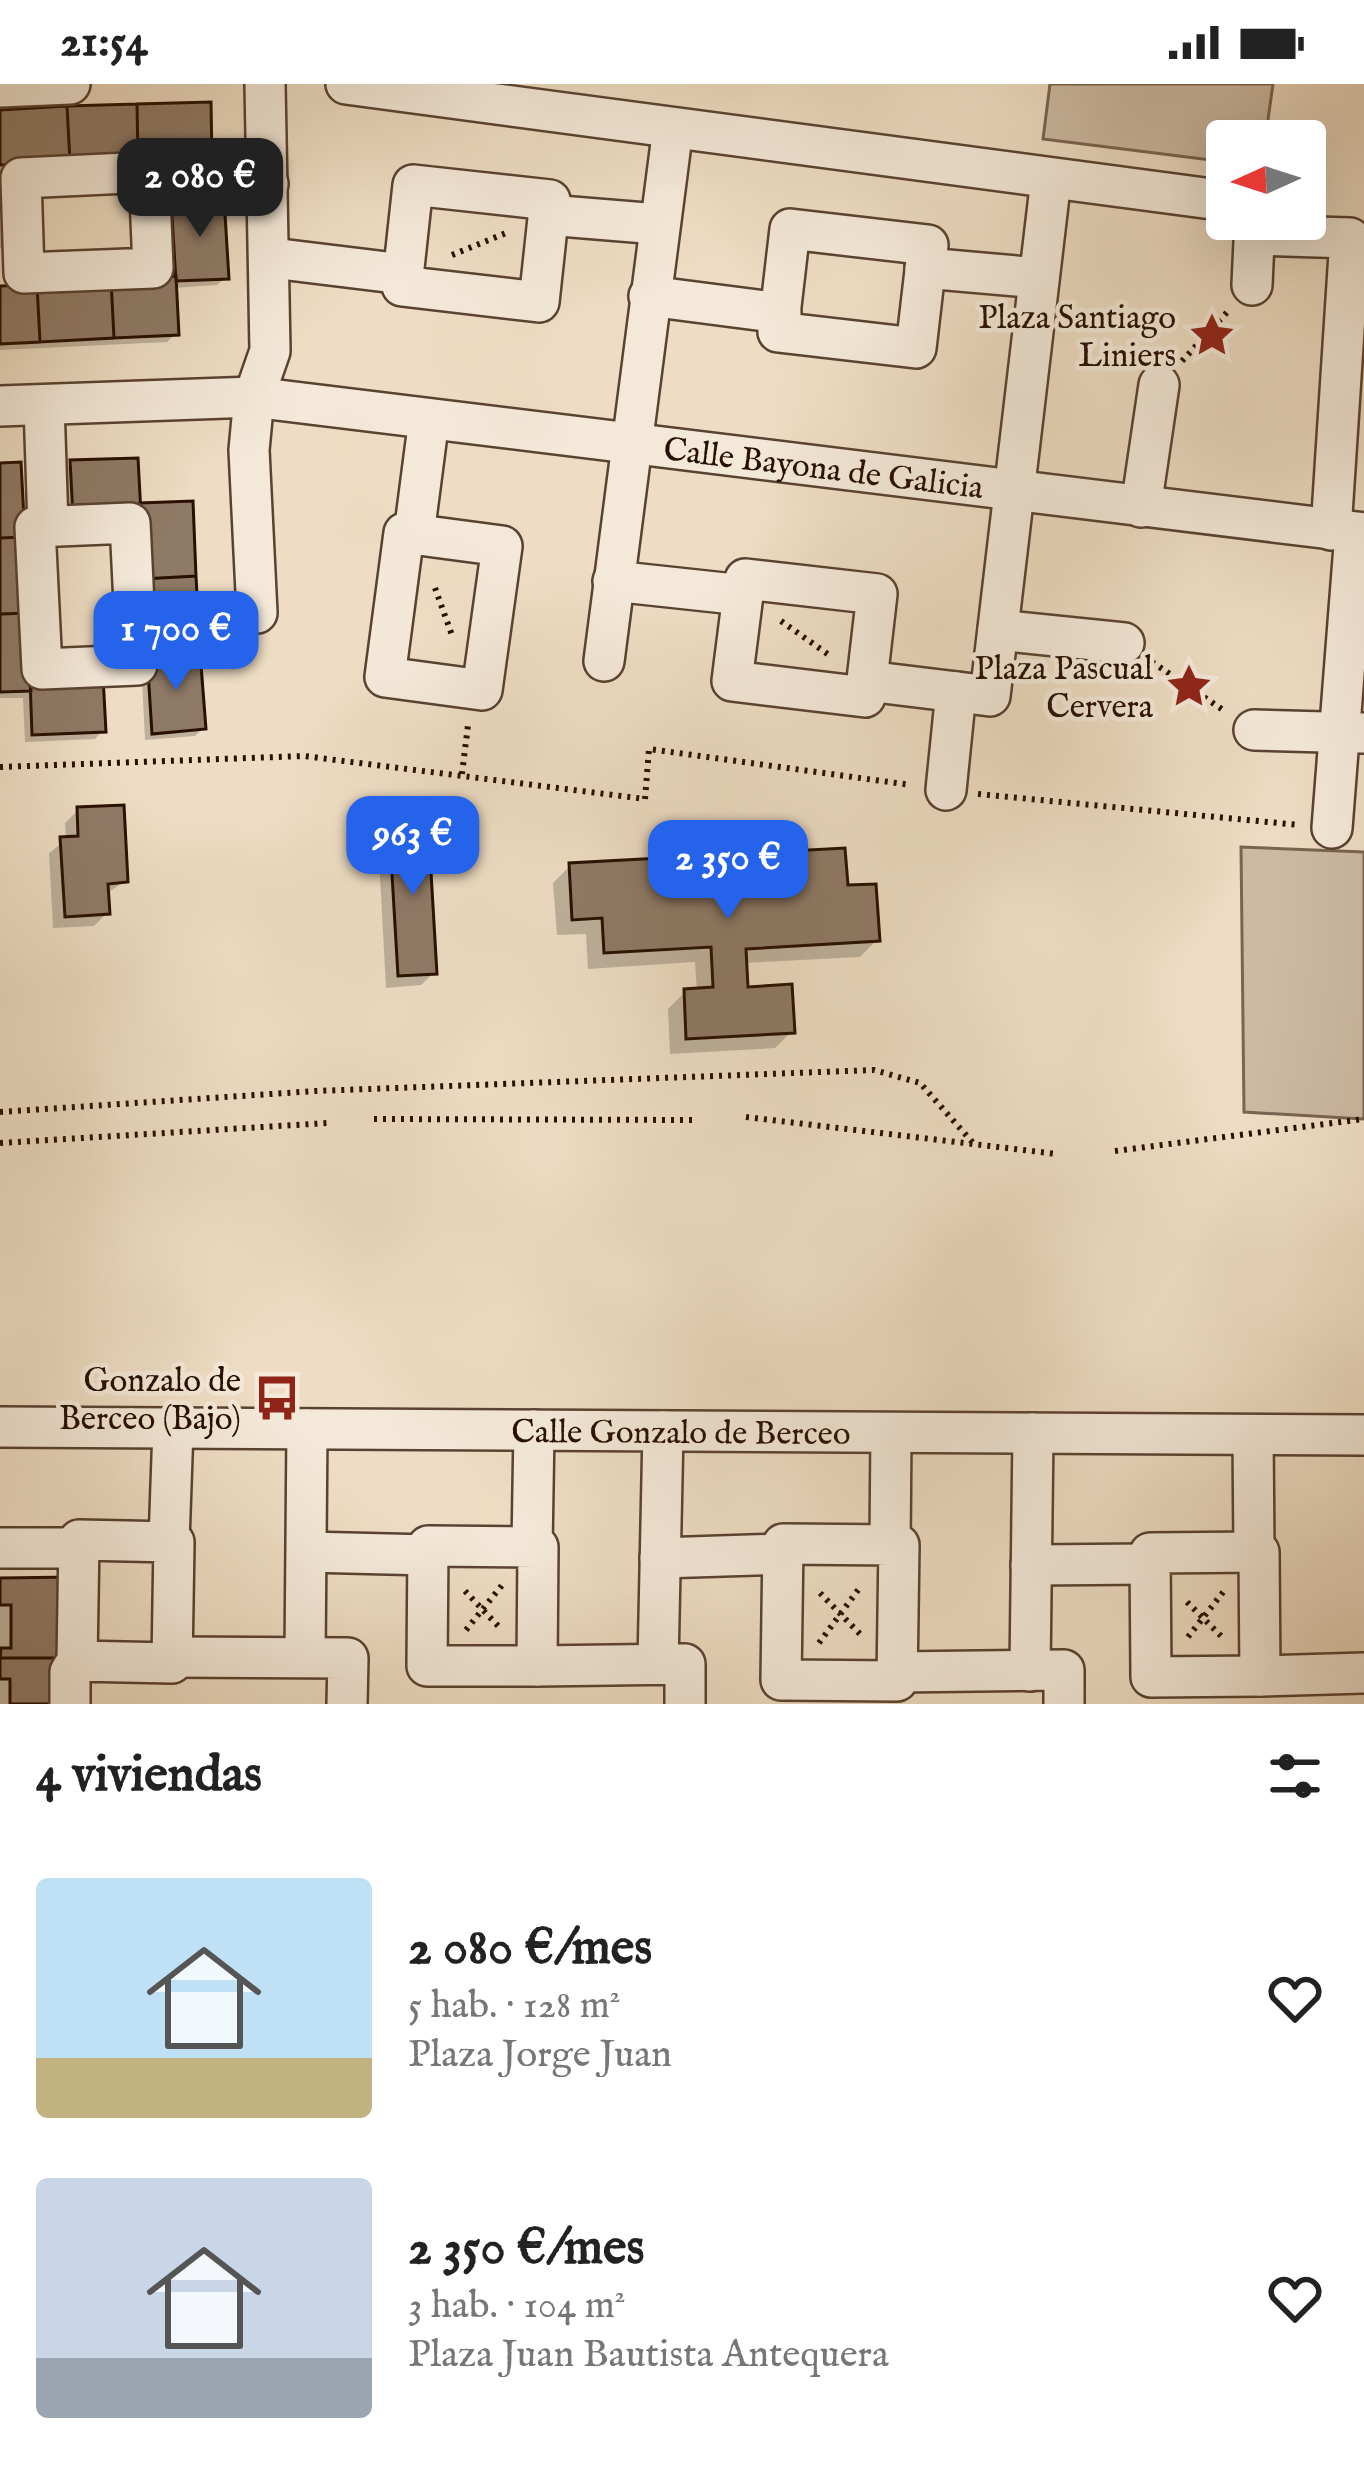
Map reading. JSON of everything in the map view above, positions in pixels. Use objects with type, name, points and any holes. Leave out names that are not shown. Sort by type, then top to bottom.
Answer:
[{"type":"street","points":[[0,87],[70,84]]},
{"type":"street","points":[[257,613],[249,450],[254,397],[270,351],[272,258],[265,84]]},
{"type":"street","points":[[346,84],[1206,198]]},
{"type":"street","name":"Calle Bayona de Galicia","points":[[604,662],[673,128]]},
{"type":"street","points":[[149,172],[153,268],[24,273],[12,257],[22,178],[149,172]]},
{"type":"street","name":"Calle Bayona de Galicia","points":[[946,790],[973,693],[998,631],[1051,179]]},
{"type":"street","points":[[150,187],[268,184]]},
{"type":"street","points":[[413,184],[550,200],[539,302],[402,286],[403,274],[413,184]]},
{"type":"street","points":[[548,215],[658,224]]},
{"type":"street","points":[[790,230],[928,245],[916,348],[778,332],[781,313],[790,230]]},
{"type":"street","points":[[1326,235],[1350,238],[1355,312],[1352,732],[1332,828]]},
{"type":"street","points":[[1252,286],[1254,240]]},
{"type":"street","points":[[272,258],[403,274]]},
{"type":"street","points":[[925,268],[1039,278]]},
{"type":"street","points":[[649,296],[781,313]]},
{"type":"street","points":[[1141,507],[1159,385]]},
{"type":"street","name":"Calle Bayona de Galicia","points":[[0,406],[254,397],[1350,532]]},
{"type":"street","points":[[44,405],[48,526]]},
{"type":"street","points":[[415,535],[429,419]]},
{"type":"street","points":[[746,579],[877,595],[865,697],[732,681],[743,595],[746,579]]},
{"type":"street","points":[[613,581],[743,595]]},
{"type":"street","points":[[998,631],[1124,643]]},
{"type":"street","points":[[867,681],[973,693]]},
{"type":"street","points":[[1254,730],[1352,732]]},
{"type":"street","name":"Calle Gonzalo de Berceo","points":[[0,1427],[1364,1435]]},
{"type":"street","points":[[169,1542],[173,1428]]},
{"type":"street","points":[[305,1657],[308,1429]]},
{"type":"street","points":[[532,1547],[534,1430]]},
{"type":"street","points":[[658,1664],[663,1431]]},
{"type":"street","points":[[890,1546],[891,1433]]},
{"type":"street","points":[[1030,1671],[1033,1433]]},
{"type":"street","points":[[1253,1435],[1254,1552]]},
{"type":"street","points":[[70,1704],[70,1672],[77,1661],[80,1540],[174,1543],[172,1663],[77,1661]]},
{"type":"street","points":[[783,1544],[890,1546],[899,1545],[897,1681],[792,1692],[782,1680],[783,1544]]},
{"type":"street","points":[[537,1666],[538,1547],[428,1546],[428,1666],[437,1685],[537,1666],[685,1664],[685,1704]]},
{"type":"street","points":[[0,1548],[80,1548]]},
{"type":"street","points":[[307,1552],[429,1555]]},
{"type":"street","points":[[1260,1676],[1259,1552],[1150,1553],[1150,1677],[1156,1691],[1260,1676],[1358,1683]]},
{"type":"street","points":[[660,1558],[783,1554]]},
{"type":"street","points":[[1031,1565],[1150,1564]]},
{"type":"street","points":[[172,1657],[348,1658],[347,1704]]},
{"type":"street","points":[[897,1672],[1064,1670],[1064,1704]]},
{"type":"path","points":[[403,274],[548,215]]},
{"type":"path","points":[[1159,385],[1252,286]]},
{"type":"path","points":[[743,595],[867,681]]},
{"type":"path","points":[[1124,643],[1254,730]]},
{"type":"path","points":[[0,767],[304,756],[645,799],[650,749],[946,790],[1332,828]]},
{"type":"path","points":[[0,1112],[316,1091],[874,1070],[920,1084],[974,1144]]},
{"type":"path","points":[[746,1117],[1057,1154]]},
{"type":"path","points":[[374,1119],[695,1120]]},
{"type":"path","points":[[1115,1151],[1364,1119]]},
{"type":"path","points":[[0,1143],[328,1123]]},
{"type":"path","points":[[792,1692],[840,1614],[890,1546]]},
{"type":"path","points":[[437,1685],[483,1610],[532,1547]]},
{"type":"path","points":[[1156,1691],[1203,1618],[1254,1552]]},
{"type":"path","points":[[783,1554],[897,1672]]},
{"type":"path","points":[[429,1555],[537,1666]]},
{"type":"path","points":[[1150,1564],[1260,1676]]},
{"type":"shaded area","points":[[1050,84],[1273,84],[1268,120],[1206,120],[1206,159],[1043,139]]},
{"type":"shaded area","points":[[1241,847],[1364,852],[1364,1119],[1244,1112]]},
{"type":"building","points":[[211,102],[212,159],[138,160],[137,104]]},
{"type":"building","points":[[137,104],[138,160],[70,162],[67,106]]},
{"type":"building","points":[[67,106],[70,162],[0,165],[0,110]]},
{"type":"building","points":[[224,198],[229,279],[176,281],[171,201]]},
{"type":"building","points":[[176,276],[179,335],[114,338],[111,280]]},
{"type":"building","points":[[111,280],[114,338],[40,342],[37,285]]},
{"type":"building","points":[[37,285],[40,342],[0,344],[0,286]]},
{"type":"building","points":[[138,458],[141,514],[73,516],[70,460]]},
{"type":"building","points":[[21,462],[25,537],[0,538],[0,463]]},
{"type":"building","points":[[193,501],[196,576],[143,579],[140,503]]},
{"type":"building","points":[[25,537],[29,613],[0,614],[0,538]]},
{"type":"building","points":[[196,576],[200,652],[147,655],[143,579]]},
{"type":"building","points":[[29,613],[31,691],[0,692],[0,614]]},
{"type":"building","points":[[200,652],[206,729],[152,734],[147,655]]},
{"type":"building","points":[[103,676],[106,732],[32,735],[30,679]]},
{"type":"building","points":[[124,805],[128,882],[108,884],[110,914],[65,917],[60,837],[78,836],[77,807]]},
{"type":"building","points":[[428,821],[437,974],[398,976],[389,823]]},
{"type":"building","points":[[845,848],[848,885],[876,884],[880,941],[746,949],[748,987],[792,984],[795,1033],[686,1039],[684,989],[713,987],[711,947],[604,953],[602,918],[572,920],[569,863]]},
{"type":"building","points":[[72,1577],[63,1658],[0,1658],[1,1648],[11,1648],[11,1605],[0,1605],[0,1578]]},
{"type":"building","points":[[0,1658],[63,1658],[64,1704],[10,1704],[10,1679],[0,1679]]},
{"type":"place","name":"Plaza Santiago Liniers","points":[[1212,335]]},
{"type":"place","name":"Plaza Pascual Cervera","points":[[1189,686]]},
{"type":"place","name":"Gonzalo de Berceo (Bajo)","points":[[277,1398]]}]
